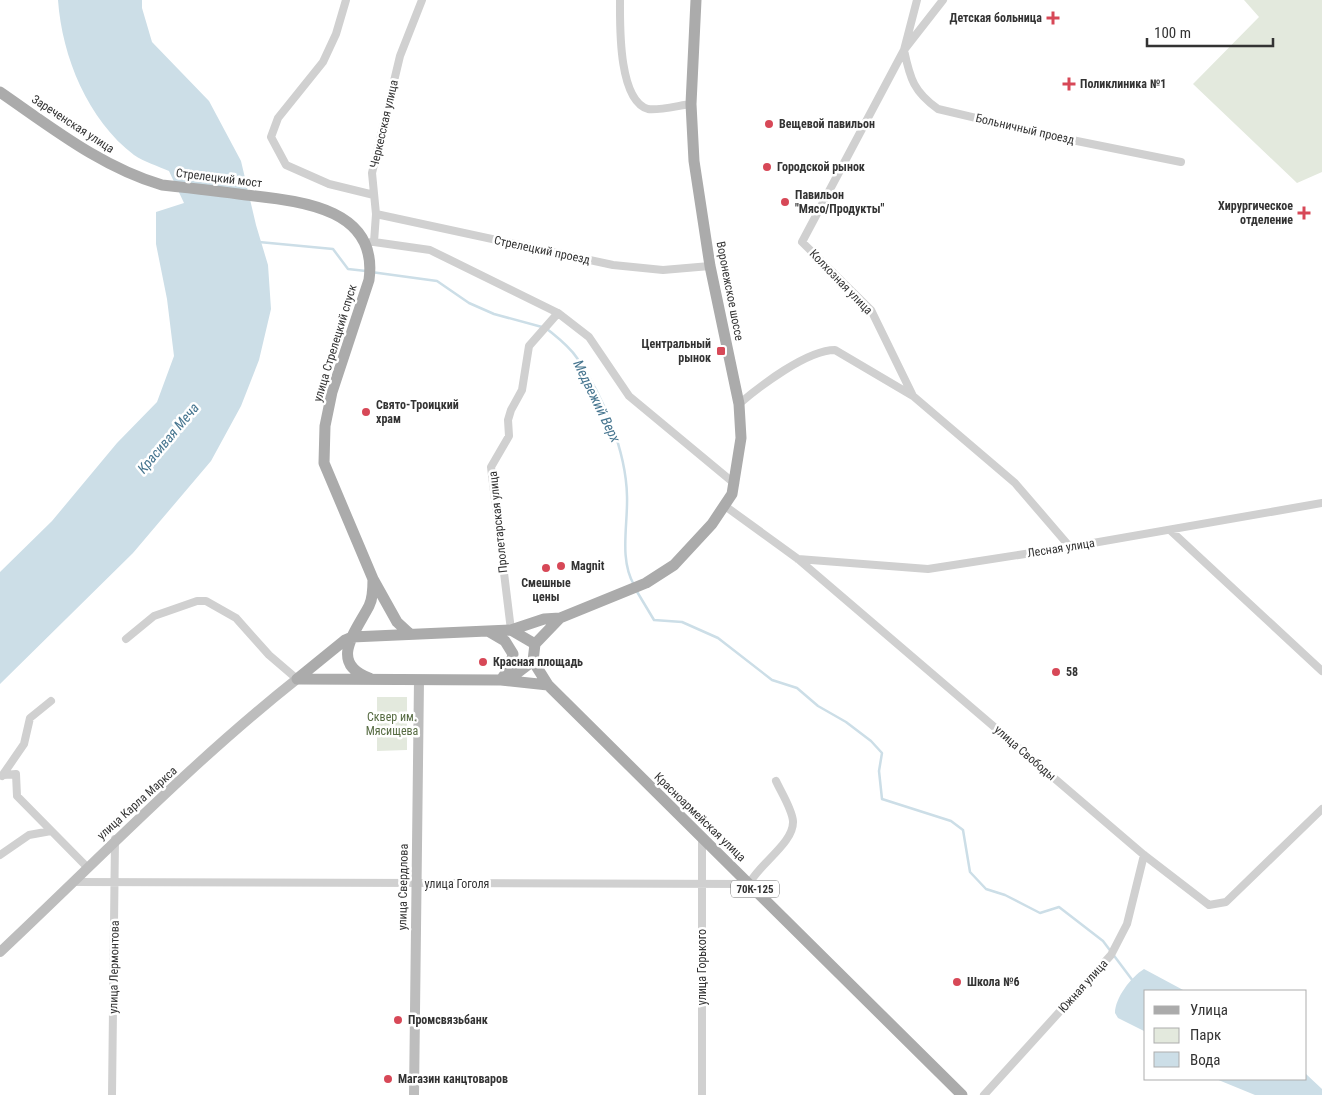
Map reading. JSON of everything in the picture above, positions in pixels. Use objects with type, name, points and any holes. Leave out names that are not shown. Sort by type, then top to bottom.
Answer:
[{"type":"main road","name":"Воронежское шоссе","points":[[561,617],[646,583],[674,565],[725,506],[735,484],[741,438],[738,404],[710,266],[694,160],[691,104],[696,0]]},
{"type":"main road","name":"Зареченская улица","points":[[0,92],[92,154],[124,172],[162,184]]},
{"type":"main road","name":"Стрелецкий мост","points":[[162,184],[273,198]]},
{"type":"main road","name":"улица Стрелецкий спуск","points":[[273,198],[302,202],[337,214],[350,223],[369,243],[371,262],[369,280],[332,392],[325,426],[324,462],[373,579],[398,622],[410,634]]},
{"type":"main road","name":"улица Стрелецкий спуск","points":[[352,637],[370,604],[373,579]]},
{"type":"main road","points":[[297,679],[345,640],[352,637],[511,630],[544,618],[561,617]]},
{"type":"main road","points":[[548,685],[533,661],[532,655],[535,644],[561,617]]},
{"type":"main road","points":[[511,630],[535,644]]},
{"type":"main road","points":[[488,631],[505,642],[513,654],[510,667],[501,680]]},
{"type":"main road","points":[[352,637],[347,653],[351,666],[361,675],[373,680]]},
{"type":"main road","points":[[501,680],[516,674],[533,661]]},
{"type":"main road","points":[[297,679],[501,680],[548,685]]},
{"type":"main road","name":"улица Карла Маркса","points":[[0,952],[74,882],[115,839],[297,679]]},
{"type":"main road","name":"улица Свердлова","points":[[414,1095],[415,884],[419,680]]},
{"type":"main road","name":"Красноармейская улица","points":[[548,685],[702,840],[962,1095]]},
{"type":"street","points":[[346,0],[336,34],[323,62],[278,118],[271,137],[286,165],[329,184],[374,195]]},
{"type":"street","name":"Черкесская улица","points":[[369,243],[376,214],[372,173],[400,56],[422,0]]},
{"type":"street","points":[[620,0],[620,54],[630,88],[639,103],[649,109],[691,104]]},
{"type":"street","name":"Колхозная улица","points":[[917,0],[904,50],[802,242],[871,310],[914,396],[1015,483],[1070,547]]},
{"type":"street","points":[[904,50],[943,0]]},
{"type":"street","name":"Больничный проезд","points":[[904,50],[910,79],[923,98],[938,109],[1052,136],[1181,162]]},
{"type":"street","name":"Стрелецкий проезд","points":[[376,214],[613,265],[662,270],[710,266]]},
{"type":"street","points":[[369,243],[430,250],[558,313],[589,337],[629,396],[735,484]]},
{"type":"street","name":"Пролетарская улица","points":[[511,630],[491,467],[509,436],[508,420],[511,410],[522,390],[529,346],[558,313]]},
{"type":"street","points":[[738,404],[765,382],[823,350],[835,350],[914,396]]},
{"type":"street","name":"Лесная улица","points":[[798,559],[928,569],[1070,547],[1322,503]]},
{"type":"street","name":"улица Свободы","points":[[725,506],[798,559],[1144,855],[1209,905],[1226,902],[1322,809]]},
{"type":"street","points":[[1170,530],[1322,671]]},
{"type":"street","points":[[126,639],[154,616],[198,601],[206,601],[236,618],[269,655],[297,679]]},
{"type":"street","points":[[2,776],[24,744],[30,718],[51,701]]},
{"type":"street","points":[[2,776],[16,774],[17,796],[87,867]]},
{"type":"street","points":[[749,884],[756,872],[790,837],[793,820],[776,781]]},
{"type":"street","points":[[0,855],[29,835],[51,831]]},
{"type":"street","name":"улица Лермонтова","points":[[112,1095],[115,839]]},
{"type":"street","name":"улица Горького","points":[[702,840],[702,1095]]},
{"type":"street","name":"Южная улица","points":[[984,1095],[1111,954],[1128,924],[1144,855]]},
{"type":"street","name":"улица Гоголя","points":[[74,882],[749,884]]},
{"type":"green space","points":[[1244,0],[1322,0],[1322,172],[1297,183],[1193,84],[1259,17]]},
{"type":"green space","name":"Сквер им. Мясищева","points":[[377,697],[407,697],[407,750],[377,751]]},
{"type":"water","name":"Красивая Меча","points":[[58,0],[142,0],[142,8],[152,42],[209,101],[241,161],[256,225],[268,265],[271,309],[259,360],[241,406],[211,461],[133,553],[0,684],[0,572],[52,521],[117,443],[157,402],[174,356],[167,299],[156,244],[156,212],[184,203],[169,171],[134,155],[103,124],[91,106],[80,86],[65,43]]},
{"type":"water","points":[[1144,969],[1183,990],[1144,990],[1144,1031],[1118,1018],[1115,1013],[1121,995],[1134,977]]},
{"type":"water","points":[[1307,1075],[1322,1089],[1322,1095],[1255,1095],[1218,1080],[1307,1080]]},
{"type":"waterway","name":"Медвежий Верх","points":[[259,242],[333,249],[348,269],[366,271]]},
{"type":"waterway","name":"Медвежий Верх","points":[[371,272],[437,281],[469,303],[494,314],[542,327]]},
{"type":"waterway","name":"Медвежий Верх","points":[[547,329],[563,342],[587,373],[604,406],[618,442],[626,478],[625,553],[629,575],[634,585]]},
{"type":"waterway","name":"Медвежий Верх","points":[[636,590],[654,620],[682,622],[718,638],[772,680],[797,688],[818,706],[846,722],[871,741],[882,753],[879,771],[882,799],[951,821],[963,830],[970,872],[986,889],[1005,895],[1040,913],[1059,907],[1103,941],[1133,981]]},
{"type":"place","name":"Детская больница","points":[[1053,18]]},
{"type":"place","name":"Поликлиника №1","points":[[1069,84]]},
{"type":"place","name":"Вещевой павильон","points":[[769,124]]},
{"type":"place","name":"Городской рынок","points":[[767,167]]},
{"type":"place","name":"Павильон \"Мясо/Продукты\"","points":[[785,202]]},
{"type":"place","name":"Хирургическое отделение","points":[[1304,213]]},
{"type":"place","name":"Центральный рынок","points":[[721,351]]},
{"type":"place","name":"Свято-Троицкий храм","points":[[366,412]]},
{"type":"place","name":"Magnit","points":[[561,566]]},
{"type":"place","name":"Смешные цены","points":[[546,568]]},
{"type":"place","name":"Красная площадь","points":[[483,662]]},
{"type":"place","name":"58","points":[[1056,672]]},
{"type":"place","name":"Школа №6","points":[[957,982]]},
{"type":"place","name":"Промсвязьбанк","points":[[398,1020]]},
{"type":"place","name":"Магазин канцтоваров","points":[[388,1079]]}]
